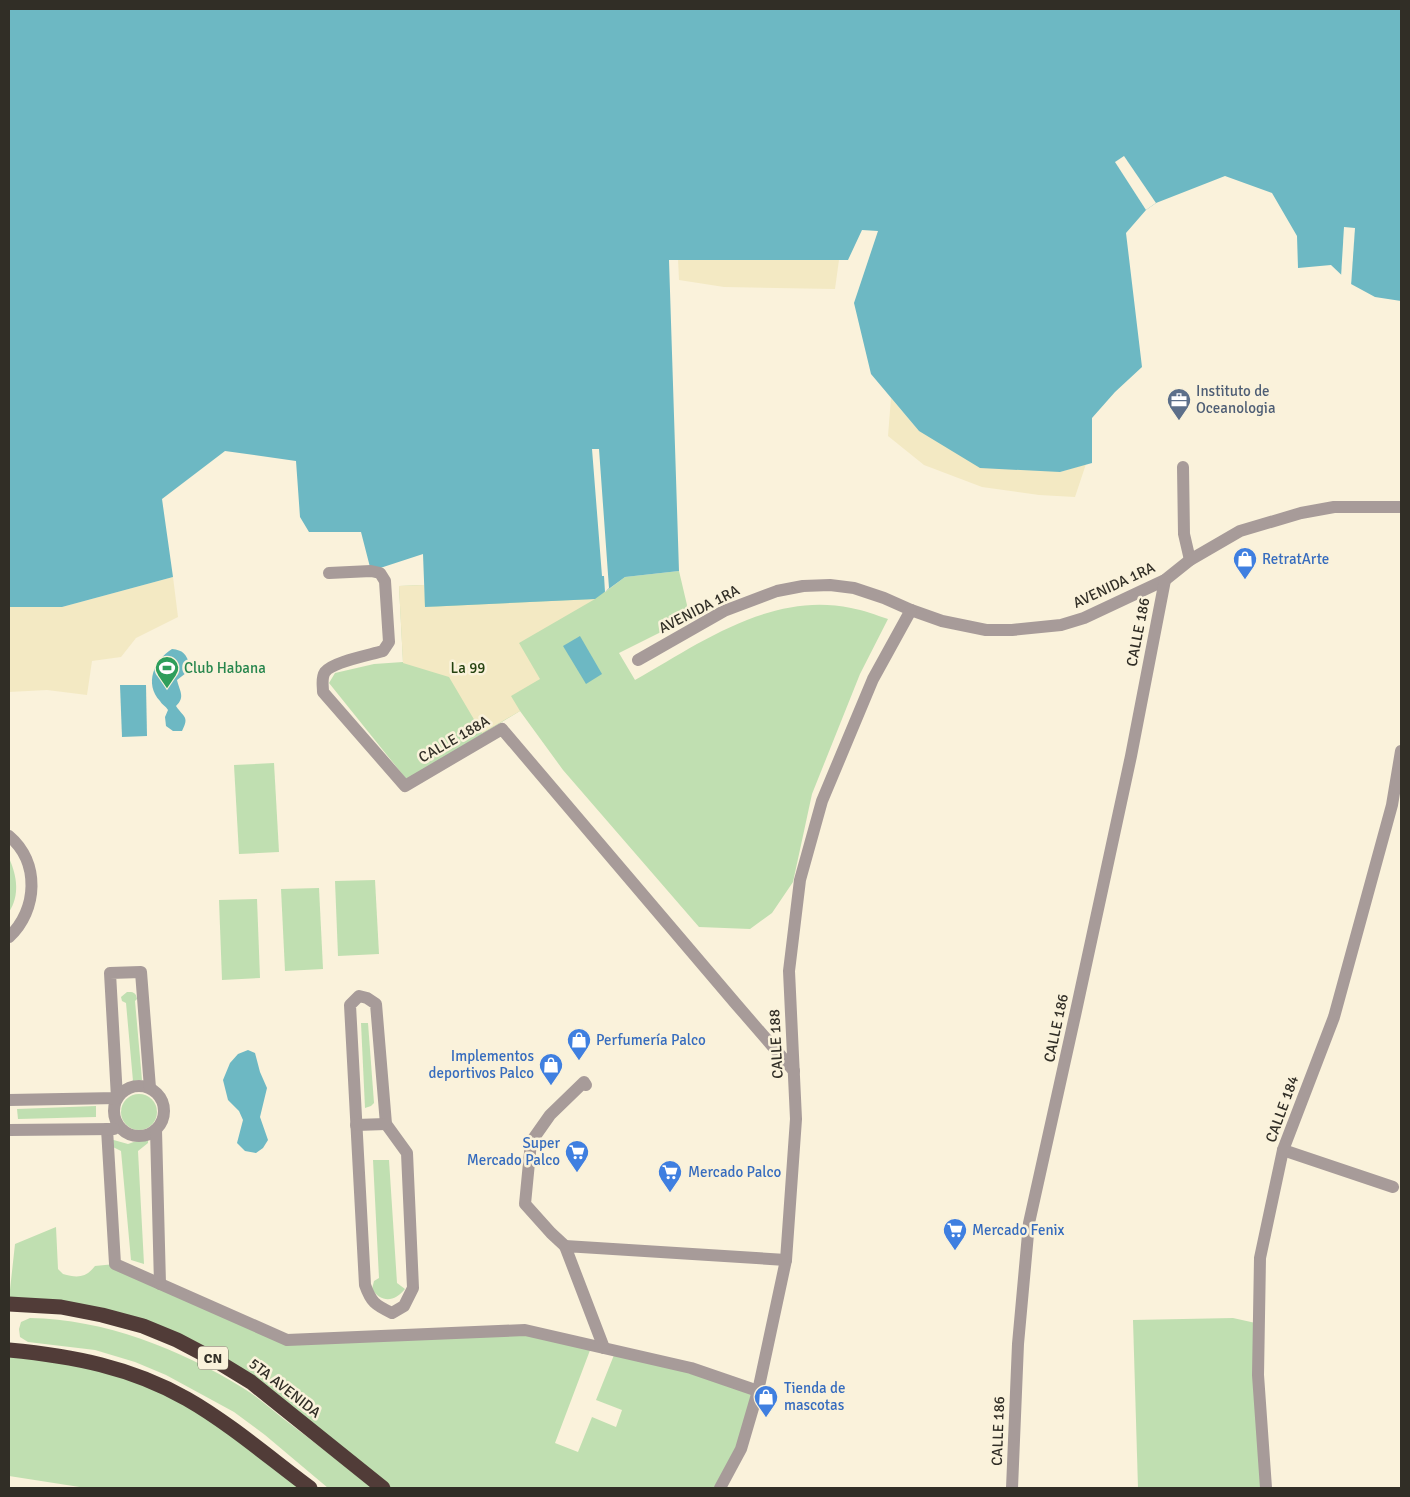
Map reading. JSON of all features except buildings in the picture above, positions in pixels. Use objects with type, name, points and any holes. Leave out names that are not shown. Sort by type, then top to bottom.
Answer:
[{"type":"highway","name":"5TA AVENIDA","points":[[9,1304],[61,1307],[94,1313],[143,1326],[177,1340],[215,1360],[250,1382],[383,1488]]},
{"type":"highway","points":[[9,1341],[9,1350],[69,1356],[112,1367],[150,1381],[187,1399],[223,1423],[310,1488]]},
{"type":"street","points":[[1183,467],[1184,534],[1190,560]]},
{"type":"street","name":"AVENIDA 1RA","points":[[638,660],[724,611],[777,591],[803,586],[830,585],[854,588],[942,621],[986,630],[1061,625],[1084,618],[1165,580],[1190,560],[1240,531],[1301,513],[1334,507],[1401,507]]},
{"type":"street","name":"CALLE 188A","points":[[329,572],[380,572],[385,581],[389,642],[383,651],[334,665],[325,672],[322,680],[323,692],[405,786],[502,729],[794,1071]]},
{"type":"street","name":"CALLE 186","points":[[1012,1488],[1018,1344],[1029,1223],[1125,784],[1165,580]]},
{"type":"street","name":"CALLE 188","points":[[720,1488],[741,1449],[758,1391],[786,1260],[796,1119],[789,971],[800,880],[822,801],[873,679],[911,610]]},
{"type":"street","name":"CALLE 184","points":[[1266,1488],[1258,1375],[1260,1258],[1284,1150],[1334,1017],[1392,805],[1401,751]]},
{"type":"street","points":[[9,836],[15,841],[26,857],[32,878],[31,899],[24,919],[9,937]]},
{"type":"street","points":[[117,1098],[110,973],[141,972],[150,1088]]},
{"type":"street","points":[[358,996],[367,998],[376,1004],[386,1124],[408,1153],[413,1288],[404,1306],[392,1313],[376,1305],[369,1297],[364,1285],[350,1005],[358,996]]},
{"type":"street","points":[[586,1085],[584,1082],[550,1115],[531,1142],[525,1204],[565,1246],[604,1348]]},
{"type":"street","points":[[133,1087],[150,1088],[160,1096],[165,1111],[161,1125],[156,1130],[142,1136],[127,1133],[116,1122],[114,1106],[117,1098],[121,1093],[133,1087]]},
{"type":"street","points":[[9,1100],[117,1098]]},
{"type":"street","points":[[356,1125],[386,1124]]},
{"type":"street","points":[[107,1129],[115,1264],[287,1340],[524,1330],[691,1368],[758,1391]]},
{"type":"street","points":[[9,1130],[121,1129]]},
{"type":"street","points":[[156,1130],[160,1284]]},
{"type":"street","points":[[1284,1150],[1393,1187]]},
{"type":"street","points":[[565,1246],[786,1260]]},
{"type":"street","points":[[392,1313],[393,1335]]},
{"type":"green space","name":"La 99","points":[[679,571],[687,605],[685,620],[619,653],[635,680],[711,636],[765,614],[793,607],[822,605],[856,609],[888,619],[860,674],[812,794],[793,882],[772,913],[750,929],[699,927],[563,770],[520,711],[407,780],[329,683],[335,673],[374,664],[403,662],[399,586],[424,585],[425,607],[605,592],[625,577]]},
{"type":"green space","points":[[274,763],[279,852],[239,854],[234,765]]},
{"type":"green space","points":[[9,858],[14,872],[16,892],[9,912]]},
{"type":"green space","points":[[375,880],[379,954],[338,956],[335,881]]},
{"type":"green space","points":[[319,888],[323,969],[285,971],[281,889]]},
{"type":"green space","points":[[257,899],[260,978],[222,980],[219,900]]},
{"type":"green space","points":[[127,992],[134,993],[137,999],[135,1001],[142,1080],[133,1081],[126,1003],[122,1001],[121,997]]},
{"type":"green space","points":[[361,1023],[368,1023],[374,1103],[365,1108]]},
{"type":"green space","points":[[139,1094],[146,1095],[152,1099],[156,1105],[156,1119],[152,1125],[146,1129],[139,1130],[132,1129],[126,1125],[122,1119],[121,1112],[122,1105],[126,1099],[132,1095]]},
{"type":"green space","points":[[96,1106],[96,1117],[18,1119],[17,1109]]},
{"type":"green space","points":[[148,1137],[148,1143],[138,1151],[144,1264],[131,1260],[121,1151],[111,1146],[110,1139],[128,1144]]},
{"type":"green space","points":[[373,1160],[389,1160],[397,1283],[405,1289],[397,1296],[388,1299],[380,1297],[372,1289],[374,1281],[379,1278]]},
{"type":"green space","points":[[56,1227],[58,1269],[63,1274],[81,1276],[88,1273],[95,1266],[115,1264],[287,1340],[525,1330],[592,1345],[555,1443],[578,1452],[592,1417],[616,1427],[622,1410],[596,1400],[616,1350],[758,1391],[720,1488],[383,1488],[251,1382],[177,1340],[9,1299],[15,1244]]},
{"type":"green space","points":[[30,1318],[86,1324],[113,1330],[141,1339],[194,1361],[254,1395],[372,1488],[328,1488],[265,1435],[234,1412],[166,1375],[135,1362],[95,1350],[28,1342],[20,1337],[19,1329],[21,1322]]},
{"type":"green space","points":[[1233,1318],[1260,1324],[1266,1488],[1138,1488],[1133,1320]]},
{"type":"green space","points":[[9,1350],[150,1381],[310,1488],[86,1488],[9,1476]]},
{"type":"sand","points":[[678,259],[839,260],[835,289],[724,287],[679,280]]},
{"type":"sand","points":[[891,398],[919,431],[1060,472],[1086,464],[1075,497],[1039,495],[982,487],[924,465],[888,436]]},
{"type":"sand","points":[[173,577],[178,617],[136,638],[121,657],[92,661],[87,695],[47,690],[9,692],[9,607],[62,607]]},
{"type":"sand","points":[[424,585],[425,607],[595,599],[519,643],[540,679],[511,696],[520,711],[482,733],[449,677],[403,663],[399,586]]},
{"type":"water","points":[[9,9],[1401,9],[1401,301],[1375,297],[1351,284],[1331,265],[1298,268],[1297,236],[1272,193],[1225,176],[1156,203],[1146,210],[1126,233],[1142,367],[1115,392],[1092,418],[1092,463],[1060,472],[980,468],[919,431],[871,374],[854,303],[878,231],[862,230],[848,260],[669,260],[679,571],[625,577],[595,599],[425,607],[423,554],[371,571],[361,532],[309,532],[300,517],[296,461],[225,451],[162,499],[173,577],[62,607],[9,607]]},
{"type":"water","points":[[580,636],[602,674],[586,684],[563,646]]},
{"type":"water","name":"Club Habana","points":[[172,649],[184,653],[190,665],[186,673],[177,680],[181,700],[176,706],[185,719],[182,731],[173,731],[166,726],[165,717],[168,710],[155,694],[152,680],[153,673],[160,659]]},
{"type":"water","points":[[120,685],[146,685],[147,736],[122,737]]},
{"type":"water","points":[[248,1050],[255,1053],[267,1088],[260,1117],[268,1140],[263,1148],[256,1153],[245,1151],[237,1143],[243,1120],[239,1111],[228,1100],[223,1080],[230,1063],[238,1054]]},
{"type":"pier","points":[[1124,156],[1156,203],[1146,210],[1115,162]]},
{"type":"pier","points":[[1344,227],[1355,228],[1351,286],[1341,277]]},
{"type":"pier","points":[[592,449],[599,449],[609,588],[605,592],[604,576],[602,576]]},
{"type":"place","name":"Instituto de Oceanologia","points":[[1179,421]]},
{"type":"place","name":"RetratArte","points":[[1245,580]]},
{"type":"place","name":"Club Habana","points":[[167,689]]},
{"type":"place","name":"Perfumería Palco","points":[[579,1061]]},
{"type":"place","name":"Implementos deportivos Palco","points":[[551,1086]]},
{"type":"place","name":"Super Mercado Palco","points":[[577,1173]]},
{"type":"place","name":"Mercado Palco","points":[[670,1193]]},
{"type":"place","name":"Mercado Fenix","points":[[955,1251]]},
{"type":"place","name":"Tienda de mascotas","points":[[766,1418]]}]
